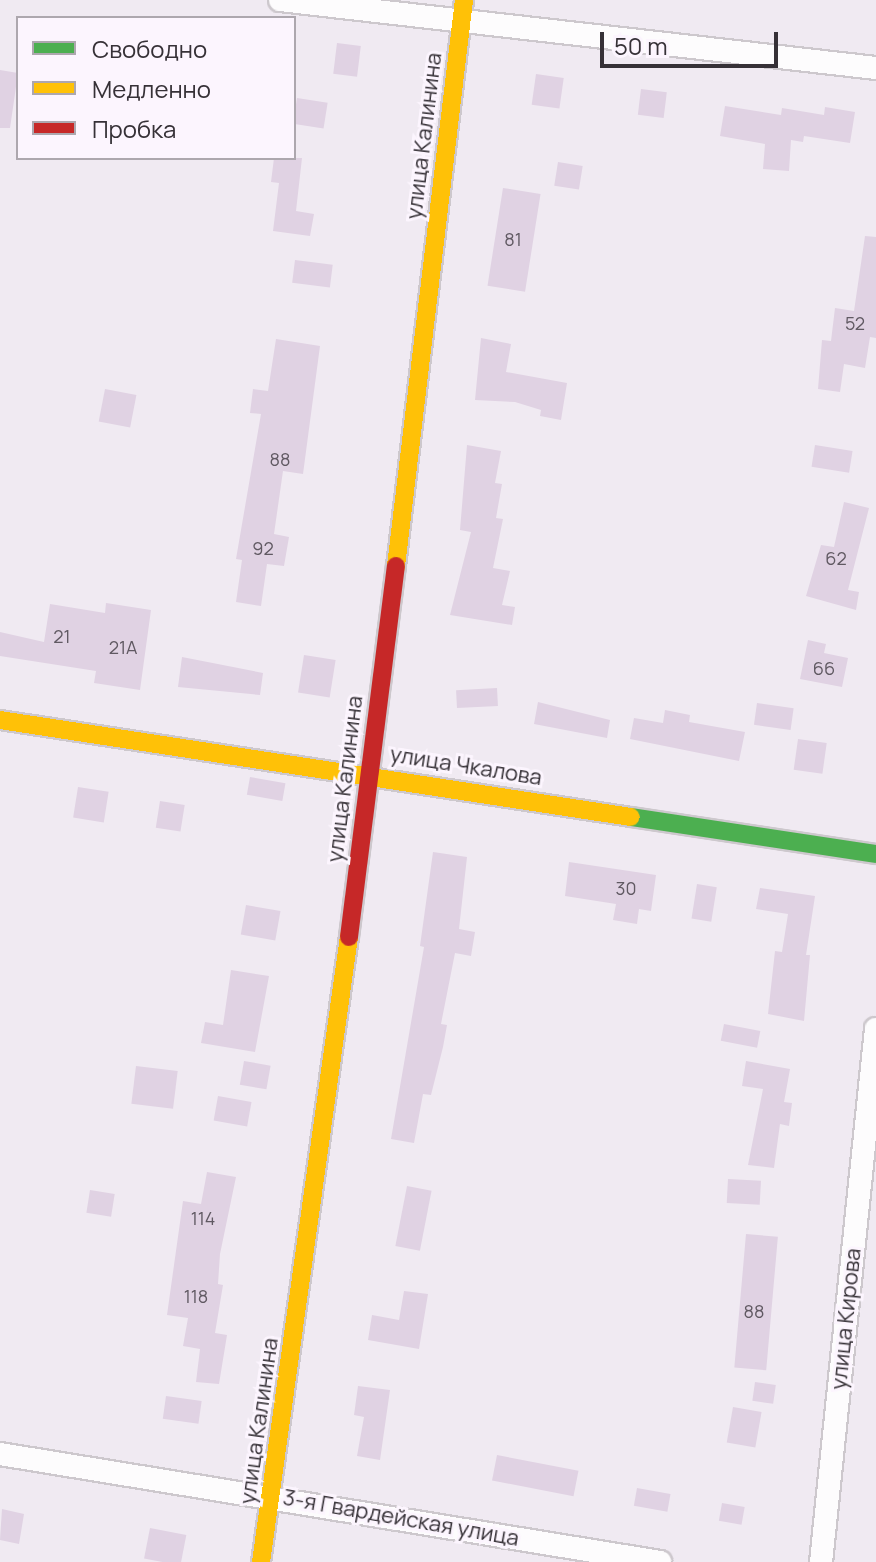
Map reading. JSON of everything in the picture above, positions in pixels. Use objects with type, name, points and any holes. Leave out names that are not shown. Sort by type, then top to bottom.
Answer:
[{"type":"street","points":[[280,0],[876,68]]},
{"type":"street","name":"улица Калинина","points":[[261,1562],[274,1497],[371,776],[464,0]]},
{"type":"street","name":"улица Чкалова","points":[[0,720],[876,854]]},
{"type":"street","name":"улица Кирова","points":[[821,1562],[876,1029]]},
{"type":"street","name":"3-я Гвардейская улица","points":[[0,1454],[660,1562]]},
{"type":"building","points":[[337,43],[361,46],[357,77],[333,74]]},
{"type":"building","points":[[0,70],[16,73],[16,87],[10,128],[0,128]]},
{"type":"building","points":[[536,74],[564,78],[559,109],[532,105]]},
{"type":"building","points":[[641,89],[667,92],[664,118],[638,115]]},
{"type":"building","points":[[297,98],[328,103],[324,129],[296,124]]},
{"type":"building","points":[[725,106],[781,115],[782,108],[824,115],[825,107],[855,112],[850,143],[804,136],[803,142],[791,140],[789,171],[763,169],[765,144],[720,136]]},
{"type":"building","points":[[302,158],[296,211],[314,214],[310,236],[273,231],[279,183],[271,182],[274,160]]},
{"type":"building","points":[[558,162],[583,166],[579,190],[554,186]]},
{"type":"building","points":[[503,188],[541,194],[525,292],[488,286]]},
{"type":"building","points":[[865,236],[876,237],[876,338],[870,337],[865,368],[844,364],[840,392],[818,389],[822,340],[831,341],[835,308],[854,311]]},
{"type":"building","points":[[295,260],[333,265],[330,287],[292,283]]},
{"type":"building","points":[[481,338],[511,344],[506,372],[567,383],[561,420],[540,416],[541,410],[515,402],[475,400]]},
{"type":"building","points":[[276,339],[320,346],[303,474],[283,471],[274,534],[289,537],[284,566],[267,564],[261,606],[236,602],[242,560],[236,559],[261,414],[250,413],[253,389],[268,391]]},
{"type":"building","points":[[105,389],[136,395],[130,427],[99,421]]},
{"type":"building","points":[[467,445],[501,451],[495,483],[502,484],[496,518],[503,519],[493,568],[510,571],[502,605],[515,607],[512,625],[450,615],[471,532],[460,530]]},
{"type":"building","points":[[815,445],[853,451],[849,473],[812,467]]},
{"type":"building","points":[[844,502],[869,508],[848,590],[859,592],[856,610],[806,596],[821,545],[834,547]]},
{"type":"building","points":[[106,603],[151,610],[140,690],[94,683],[96,671],[0,656],[0,632],[44,642],[50,604],[105,613]]},
{"type":"building","points":[[808,640],[826,644],[824,653],[848,658],[842,687],[800,679]]},
{"type":"building","points":[[304,655],[336,660],[330,698],[298,693]]},
{"type":"building","points":[[182,657],[263,673],[260,695],[178,687]]},
{"type":"building","points":[[497,688],[498,706],[457,708],[456,690]]},
{"type":"building","points":[[538,702],[610,720],[607,738],[534,724]]},
{"type":"building","points":[[757,703],[794,708],[791,730],[754,725]]},
{"type":"building","points":[[665,710],[690,715],[689,722],[745,732],[739,761],[630,739],[634,718],[663,723]]},
{"type":"building","points":[[798,739],[827,743],[822,774],[794,770]]},
{"type":"building","points":[[250,777],[285,783],[282,801],[247,795]]},
{"type":"building","points":[[78,787],[109,792],[104,822],[73,818]]},
{"type":"building","points":[[160,801],[185,805],[180,832],[156,828]]},
{"type":"building","points":[[433,852],[467,857],[459,929],[475,932],[471,956],[455,953],[441,1024],[447,1025],[443,1047],[431,1095],[423,1094],[414,1143],[391,1139],[424,947],[420,946]]},
{"type":"building","points":[[569,862],[656,875],[651,911],[639,909],[637,924],[613,920],[616,904],[565,896]]},
{"type":"building","points":[[697,884],[717,887],[711,922],[692,919]]},
{"type":"building","points":[[760,888],[815,896],[806,955],[810,955],[804,1021],[768,1014],[775,951],[782,952],[788,914],[756,909]]},
{"type":"building","points":[[246,905],[280,911],[275,941],[241,935]]},
{"type":"building","points":[[231,970],[269,976],[255,1052],[201,1043],[205,1022],[223,1025]]},
{"type":"building","points":[[724,1024],[760,1031],[757,1048],[721,1041]]},
{"type":"building","points":[[244,1061],[271,1066],[266,1089],[240,1085]]},
{"type":"building","points":[[746,1061],[790,1069],[784,1102],[792,1103],[789,1126],[780,1124],[774,1168],[748,1165],[763,1089],[742,1086]]},
{"type":"building","points":[[136,1066],[178,1071],[173,1109],[131,1104]]},
{"type":"building","points":[[218,1096],[251,1102],[247,1127],[214,1121]]},
{"type":"building","points":[[207,1172],[236,1177],[220,1254],[218,1284],[223,1285],[215,1333],[227,1335],[219,1384],[196,1382],[200,1349],[183,1346],[188,1318],[167,1315],[183,1201],[201,1204]]},
{"type":"building","points":[[728,1179],[761,1181],[760,1205],[727,1203]]},
{"type":"building","points":[[407,1186],[432,1191],[420,1251],[395,1246]]},
{"type":"building","points":[[90,1190],[115,1194],[111,1217],[86,1213]]},
{"type":"building","points":[[746,1234],[778,1237],[766,1370],[734,1367]]},
{"type":"building","points":[[404,1291],[428,1294],[419,1349],[368,1340],[372,1315],[399,1320]]},
{"type":"building","points":[[755,1382],[776,1385],[773,1404],[752,1401]]},
{"type":"building","points":[[358,1386],[390,1390],[380,1460],[357,1456],[364,1417],[354,1415]]},
{"type":"building","points":[[166,1396],[202,1401],[198,1424],[163,1419]]},
{"type":"building","points":[[733,1407],[762,1412],[755,1447],[727,1442]]},
{"type":"building","points":[[497,1455],[578,1471],[574,1496],[492,1481]]},
{"type":"building","points":[[637,1488],[670,1494],[667,1512],[634,1506]]},
{"type":"building","points":[[722,1503],[745,1507],[742,1525],[719,1521]]},
{"type":"building","points":[[2,1509],[24,1514],[19,1544],[0,1540]]},
{"type":"building","points":[[150,1528],[186,1535],[181,1562],[144,1558]]},
{"type":"traffic: fast","points":[[631,817],[876,854]]},
{"type":"traffic: slow","points":[[396,566],[464,0]]},
{"type":"traffic: slow","points":[[0,720],[631,817]]},
{"type":"traffic: slow","points":[[261,1562],[349,937]]},
{"type":"traffic: jam","points":[[349,937],[396,566]]}]
